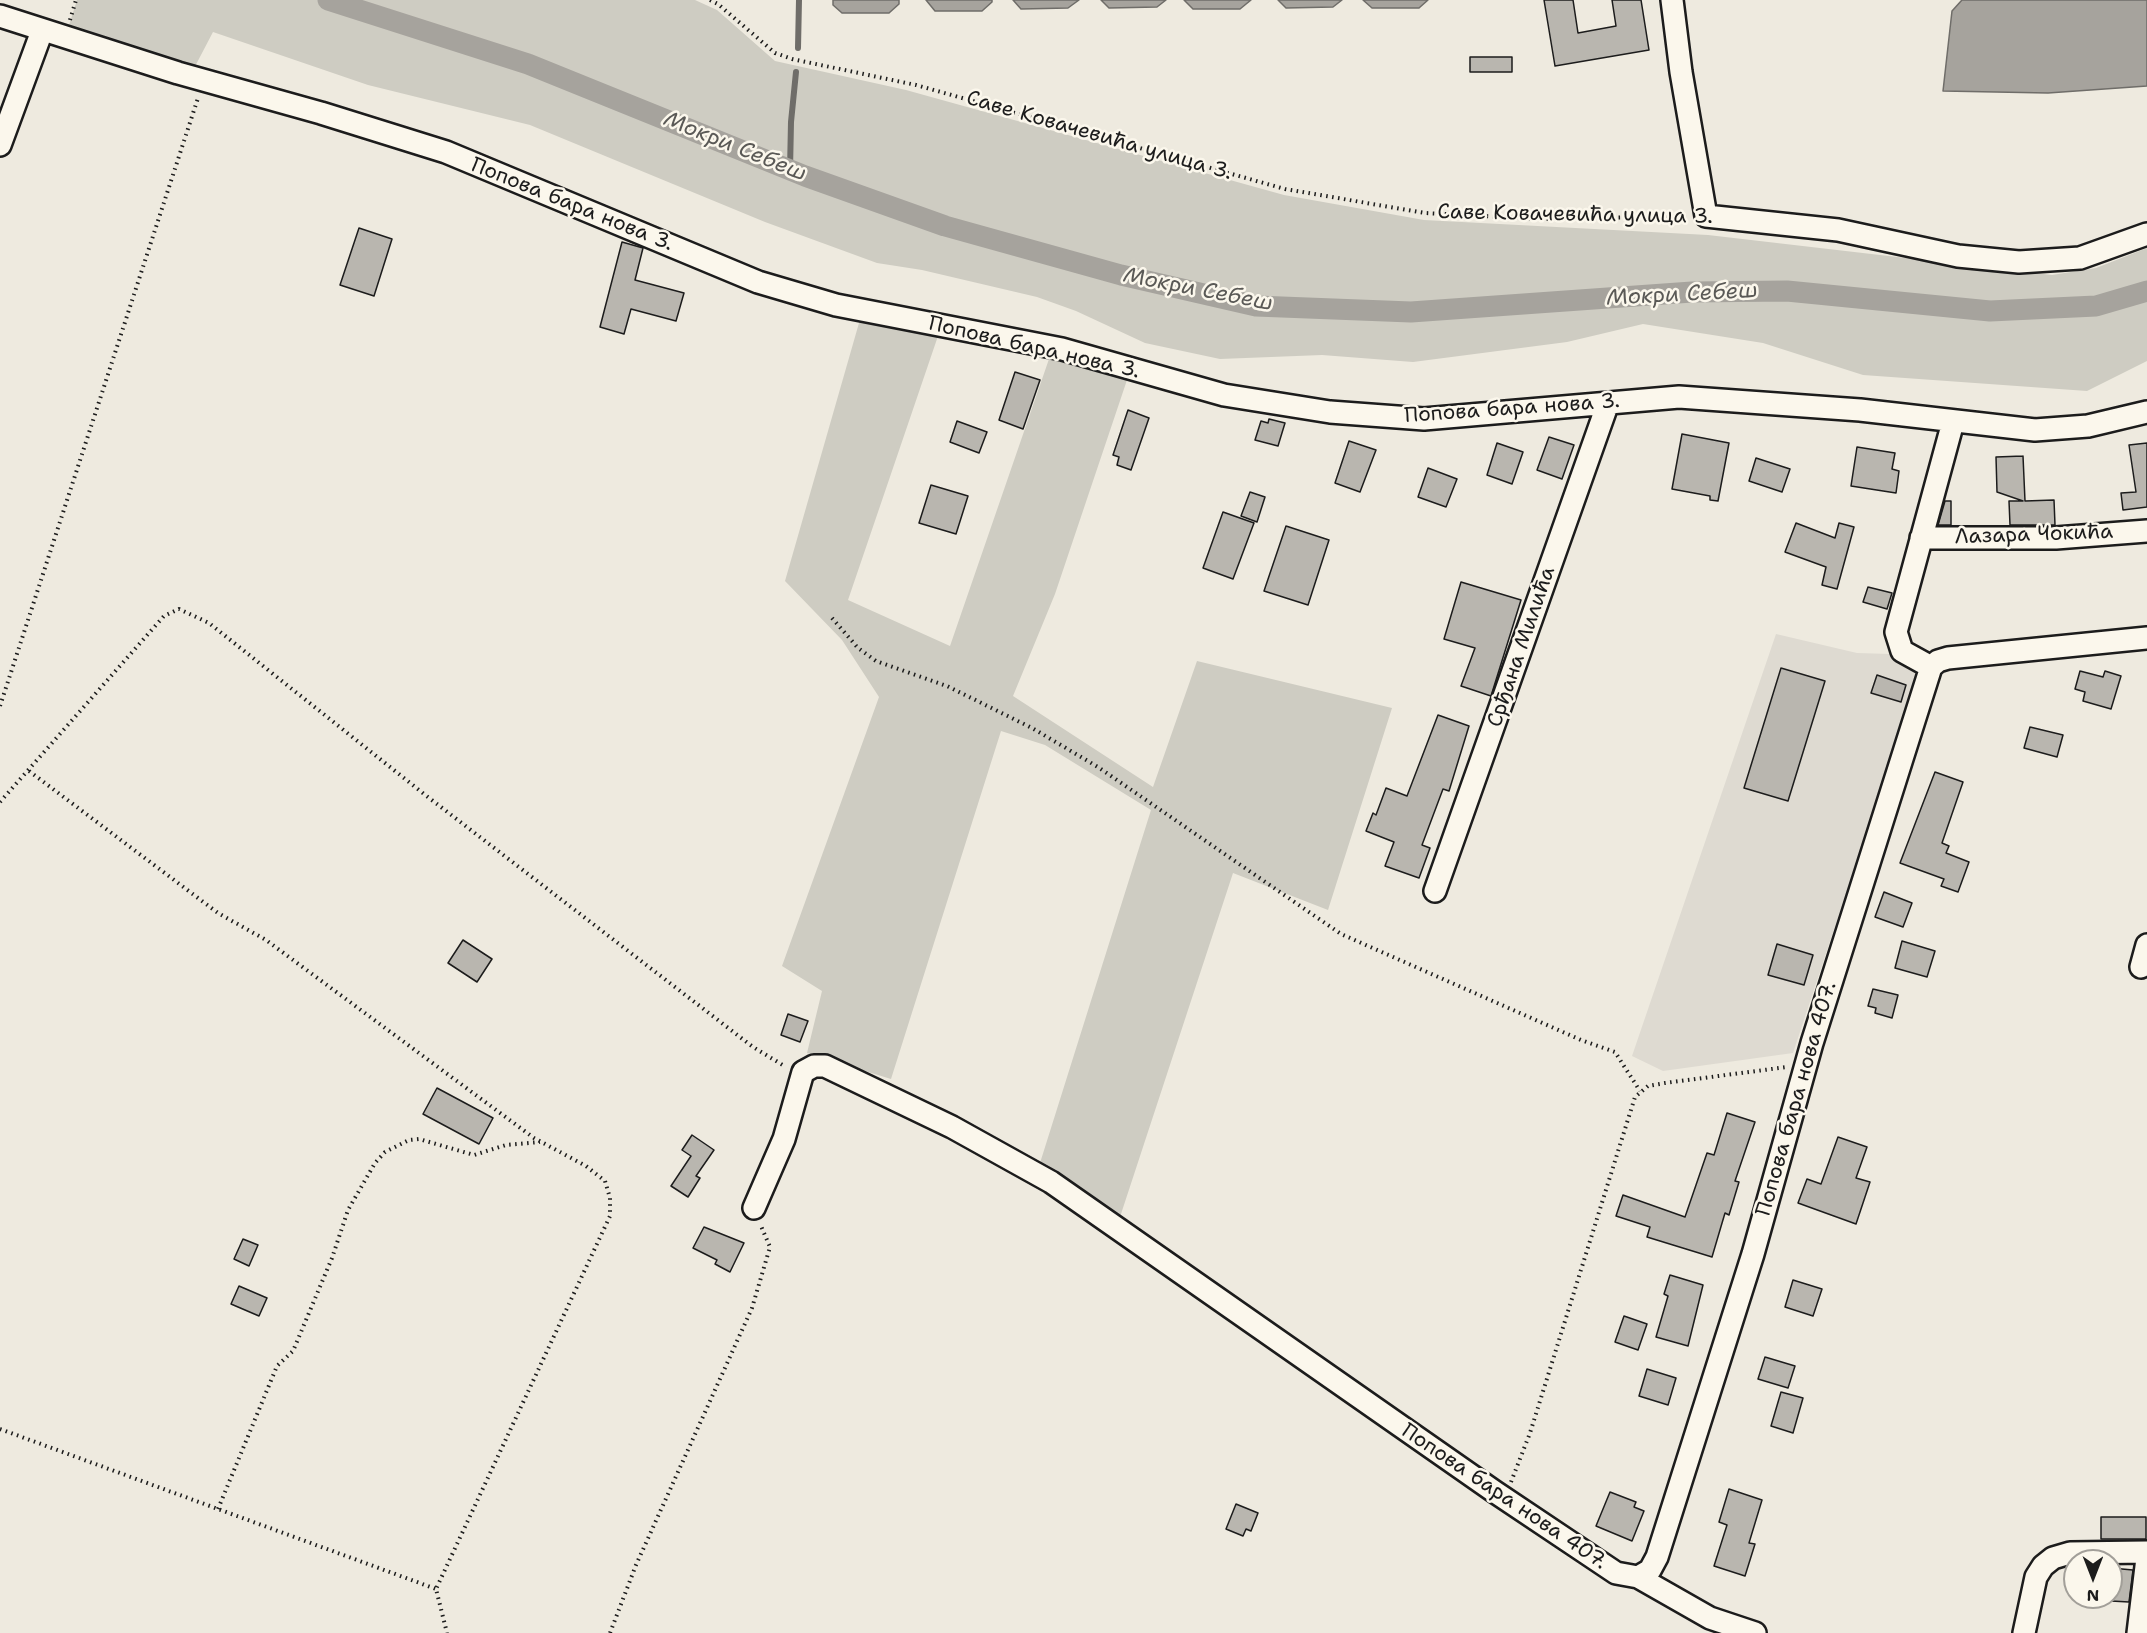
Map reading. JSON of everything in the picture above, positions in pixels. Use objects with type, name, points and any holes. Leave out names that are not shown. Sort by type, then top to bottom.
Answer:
[{"type":"street","points":[[1672,0],[1681,72],[1706,216]]},
{"type":"street","name":"Попова бара нова 3.","points":[[0,16],[42,31],[446,152],[758,282],[836,305],[1062,350],[1224,395],[1330,412],[1424,418],[1679,397],[1860,410],[2035,430],[2068,429],[2147,411]]},
{"type":"street","points":[[0,145],[42,31]]},
{"type":"street","name":"Саве Ковачевића улица 3.","points":[[1706,216],[1838,230],[1958,256],[2019,262],[2080,258],[2147,234]]},
{"type":"street","name":"Срђана Милића","points":[[1435,891],[1608,403]]},
{"type":"street","points":[[1953,422],[1896,632],[1902,651],[1931,667],[1938,661],[1948,658],[2147,638]]},
{"type":"street","name":"Лазара Чокића","points":[[1921,538],[2056,538],[2147,531]]},
{"type":"street","name":"Попова бара нова 407.","points":[[803,1072],[814,1066],[831,1069],[952,1127],[1051,1182],[1616,1573],[1638,1577],[1650,1570],[1657,1557],[1753,1254],[1806,1065],[1931,667]]},
{"type":"street","points":[[2140,967],[2147,945]]},
{"type":"street","points":[[754,1208],[784,1139],[803,1072]]},
{"type":"street","points":[[2024,1633],[2036,1577],[2043,1566],[2053,1558],[2070,1553],[2126,1550],[2147,1552]]},
{"type":"street","points":[[2138,1633],[2147,1557]]},
{"type":"street","points":[[1638,1577],[1710,1618],[1755,1633]]},
{"type":"path","name":"Саве Ковачевића улица 3.","points":[[710,0],[718,4],[776,53],[792,59],[916,85],[1285,189],[1425,213],[1542,219],[1706,216]]},
{"type":"path","points":[[0,706],[204,80]]},
{"type":"path","points":[[0,802],[164,616],[179,609],[208,623],[424,794],[753,1047],[788,1068],[803,1072]]},
{"type":"path","points":[[832,618],[858,648],[876,661],[947,686],[1032,728],[1098,767],[1341,934],[1581,1040],[1615,1052],[1640,1091]]},
{"type":"path","points":[[29,771],[218,913],[266,940],[541,1142],[586,1166],[605,1181],[610,1198],[610,1216],[436,1589],[447,1633]]},
{"type":"path","points":[[1505,1498],[1530,1433],[1635,1097],[1648,1086],[1806,1065]]},
{"type":"path","points":[[218,1509],[277,1366],[293,1350],[332,1258],[348,1210],[375,1163],[385,1152],[409,1140],[419,1139],[474,1155],[506,1144],[541,1142]]},
{"type":"path","points":[[610,1633],[636,1565],[752,1308],[770,1247],[754,1208]]},
{"type":"path","points":[[0,1429],[436,1589]]},
{"type":"shaded area","points":[[77,0],[695,0],[717,10],[775,61],[906,90],[1284,195],[1424,220],[1708,235],[2052,275],[2096,268],[2147,248],[2147,361],[2087,391],[1863,375],[1763,343],[1643,324],[1567,342],[1413,362],[1322,355],[1220,359],[1145,343],[1076,311],[1037,297],[922,270],[877,263],[765,222],[530,125],[368,85],[213,32],[190,76],[65,38]]},
{"type":"shaded area","points":[[833,0],[899,0],[899,4],[889,13],[842,13],[833,5]]},
{"type":"shaded area","points":[[926,0],[992,0],[992,2],[982,11],[935,11]]},
{"type":"shaded area","points":[[1013,0],[1079,0],[1068,8],[1021,9]]},
{"type":"shaded area","points":[[1101,0],[1166,0],[1157,7],[1109,8]]},
{"type":"shaded area","points":[[1184,0],[1251,0],[1240,9],[1193,9]]},
{"type":"shaded area","points":[[1278,0],[1342,0],[1333,7],[1286,8]]},
{"type":"shaded area","points":[[1363,0],[1428,0],[1419,8],[1372,8]]},
{"type":"shaded area","points":[[1962,0],[2147,0],[2147,86],[2048,93],[1943,91],[1952,11]]},
{"type":"shaded area","points":[[861,316],[938,336],[848,600],[950,646],[1049,359],[1127,380],[1055,594],[1013,696],[1153,787],[1197,661],[1392,708],[1328,910],[1233,873],[1120,1217],[1040,1163],[1151,810],[1045,745],[1001,731],[891,1079],[807,1053],[822,991],[782,966],[879,697],[842,640],[785,581]]},
{"type":"shaded area","points":[[1776,634],[1857,653],[1890,654],[1920,670],[1793,1053],[1663,1071],[1632,1056]]},
{"type":"building","points":[[1544,0],[1573,0],[1578,33],[1616,26],[1612,0],[1641,0],[1649,50],[1555,66]]},
{"type":"building","points":[[1470,57],[1512,57],[1512,72],[1470,72]]},
{"type":"building","points":[[359,228],[392,239],[374,296],[340,285]]},
{"type":"building","points":[[622,242],[643,248],[635,280],[684,293],[676,321],[631,309],[624,334],[600,327]]},
{"type":"building","points":[[1015,372],[1040,380],[1023,429],[999,420]]},
{"type":"building","points":[[1128,410],[1149,418],[1131,470],[1117,465],[1119,457],[1113,455]]},
{"type":"building","points":[[1269,419],[1285,423],[1278,446],[1255,440],[1261,421],[1268,423]]},
{"type":"building","points":[[957,421],[987,432],[979,453],[950,442]]},
{"type":"building","points":[[1682,434],[1729,443],[1718,501],[1710,500],[1710,496],[1672,489]]},
{"type":"building","points":[[1549,437],[1574,445],[1562,479],[1537,470]]},
{"type":"building","points":[[1349,441],[1376,450],[1360,492],[1335,483]]},
{"type":"building","points":[[1497,443],[1523,452],[1512,484],[1487,475]]},
{"type":"building","points":[[2147,443],[2147,507],[2123,510],[2121,493],[2136,492],[2129,445]]},
{"type":"building","points":[[1857,447],[1895,453],[1892,469],[1899,471],[1896,493],[1851,486]]},
{"type":"building","points":[[2023,456],[2025,501],[2054,500],[2055,525],[2010,525],[2009,501],[2023,501],[1997,492],[1996,457]]},
{"type":"building","points":[[1756,458],[1790,469],[1782,492],[1749,481]]},
{"type":"building","points":[[1428,468],[1457,479],[1446,507],[1418,497]]},
{"type":"building","points":[[931,485],[968,496],[956,534],[919,523]]},
{"type":"building","points":[[1250,492],[1265,497],[1257,522],[1241,516]]},
{"type":"building","points":[[1945,501],[1951,501],[1951,525],[1938,525]]},
{"type":"building","points":[[1223,512],[1254,523],[1233,579],[1203,568]]},
{"type":"building","points":[[1796,523],[1835,538],[1839,523],[1854,527],[1837,589],[1822,585],[1826,567],[1785,552]]},
{"type":"building","points":[[1286,526],[1329,540],[1308,605],[1264,591]]},
{"type":"building","points":[[1461,582],[1521,600],[1491,696],[1461,686],[1475,648],[1444,639]]},
{"type":"building","points":[[1868,587],[1892,593],[1887,609],[1863,602]]},
{"type":"building","points":[[1781,668],[1825,681],[1788,801],[1744,788]]},
{"type":"building","points":[[2080,671],[2103,677],[2105,671],[2121,676],[2111,709],[2083,701],[2085,692],[2075,689]]},
{"type":"building","points":[[1877,675],[1906,685],[1901,702],[1871,693]]},
{"type":"building","points":[[1438,715],[1469,726],[1449,791],[1443,789],[1422,845],[1430,848],[1419,878],[1385,866],[1394,842],[1366,831],[1373,813],[1376,815],[1386,788],[1407,796]]},
{"type":"building","points":[[2030,727],[2063,735],[2057,757],[2024,748]]},
{"type":"building","points":[[1935,772],[1963,782],[1942,843],[1949,846],[1946,853],[1969,862],[1958,892],[1941,886],[1944,879],[1900,863]]},
{"type":"building","points":[[1884,892],[1912,903],[1903,927],[1875,917]]},
{"type":"building","points":[[463,940],[492,959],[477,982],[448,963]]},
{"type":"building","points":[[1902,941],[1935,951],[1927,977],[1895,968]]},
{"type":"building","points":[[1777,944],[1813,955],[1804,985],[1768,975]]},
{"type":"building","points":[[1873,989],[1898,995],[1892,1018],[1875,1013],[1876,1008],[1868,1006]]},
{"type":"building","points":[[788,1014],[808,1021],[800,1042],[781,1035]]},
{"type":"building","points":[[437,1088],[493,1118],[479,1144],[423,1114]]},
{"type":"building","points":[[1727,1113],[1755,1122],[1735,1181],[1739,1182],[1729,1215],[1725,1213],[1712,1257],[1647,1237],[1650,1227],[1616,1216],[1623,1195],[1685,1217],[1707,1153],[1714,1155]]},
{"type":"building","points":[[692,1135],[714,1150],[696,1176],[700,1178],[688,1197],[671,1186],[691,1156],[682,1150]]},
{"type":"building","points":[[1838,1137],[1867,1147],[1856,1178],[1870,1182],[1856,1224],[1798,1203],[1807,1179],[1821,1184]]},
{"type":"building","points":[[704,1227],[744,1243],[730,1272],[715,1264],[717,1260],[693,1248]]},
{"type":"building","points":[[243,1239],[258,1245],[249,1266],[234,1259]]},
{"type":"building","points":[[1670,1275],[1703,1285],[1688,1346],[1656,1337],[1668,1296],[1664,1294]]},
{"type":"building","points":[[1793,1280],[1822,1289],[1813,1316],[1785,1307]]},
{"type":"building","points":[[239,1286],[267,1298],[259,1316],[231,1304]]},
{"type":"building","points":[[1624,1316],[1647,1324],[1638,1350],[1615,1342]]},
{"type":"building","points":[[1765,1357],[1795,1366],[1788,1388],[1758,1379]]},
{"type":"building","points":[[1647,1369],[1676,1378],[1668,1405],[1639,1396]]},
{"type":"building","points":[[1781,1392],[1803,1398],[1793,1433],[1771,1426]]},
{"type":"building","points":[[1729,1489],[1762,1500],[1749,1543],[1755,1544],[1745,1576],[1714,1566],[1727,1525],[1719,1522]]},
{"type":"building","points":[[1610,1492],[1636,1502],[1634,1507],[1644,1511],[1632,1541],[1596,1526]]},
{"type":"building","points":[[1236,1504],[1258,1513],[1251,1531],[1246,1529],[1243,1536],[1226,1529]]},
{"type":"building","points":[[2101,1517],[2146,1517],[2146,1539],[2101,1539]]},
{"type":"building","points":[[2123,1569],[2133,1570],[2129,1602],[2123,1602]]},
{"type":"waterway","name":"Мокри Себеш","points":[[328,0],[528,64],[805,176],[945,226],[1121,275],[1256,306],[1411,312],[1692,292],[1787,291],[1990,311],[2096,306],[2147,291]]},
{"type":"waterway","points":[[798,48],[799,0]]},
{"type":"waterway","points":[[790,170],[791,122],[796,72]]}]
